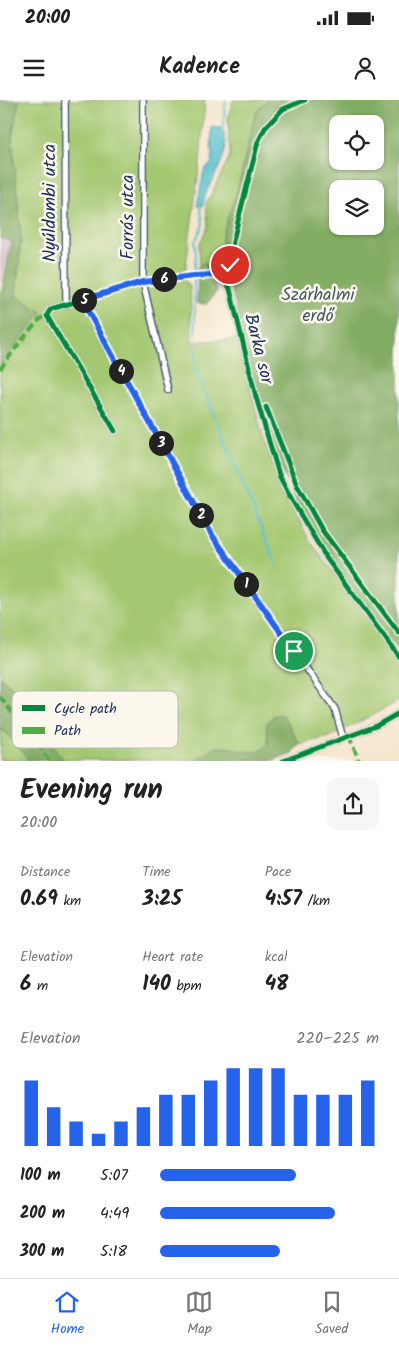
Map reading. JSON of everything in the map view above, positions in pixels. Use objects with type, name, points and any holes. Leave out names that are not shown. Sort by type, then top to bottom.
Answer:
[{"type":"street","name":"Nyúldombi utca","points":[[65,100],[66,305]]},
{"type":"street","name":"Forrás utca","points":[[142,100],[143,282],[168,390]]},
{"type":"street","name":"Barka sor","points":[[143,282],[212,275],[225,279],[230,289],[256,397],[280,475],[293,502],[327,559],[399,657]]},
{"type":"street","points":[[115,430],[47,314],[52,309],[143,282]]},
{"type":"street","points":[[82,300],[212,535],[335,709],[343,738]]},
{"type":"street","points":[[283,760],[376,726],[399,713]]},
{"type":"shaded area","points":[[0,238],[13,241],[0,285]]},
{"type":"green space","points":[[0,100],[19,100],[12,138],[21,240],[16,296],[42,312],[0,365],[0,292],[12,241],[0,238]]},
{"type":"green space","points":[[19,100],[205,100],[200,162],[184,279],[190,287],[192,342],[237,339],[264,441],[282,488],[310,541],[399,661],[399,701],[330,737],[299,744],[283,715],[267,723],[268,745],[258,753],[243,754],[214,748],[196,760],[64,760],[54,748],[178,748],[178,691],[14,691],[12,687],[0,677],[0,365],[42,312],[16,296],[21,240],[12,138]]},
{"type":"green space","points":[[233,100],[269,100],[256,113],[239,185],[222,236],[222,274],[200,269],[199,245],[208,226],[206,204],[230,156],[228,119]]},
{"type":"green space","name":"Szárhalmi erdő","points":[[269,100],[399,100],[399,651],[334,565],[297,502],[275,455],[258,397],[229,279],[222,274],[222,236],[239,185],[256,113]]},
{"type":"green space","points":[[205,262],[217,291],[207,304],[197,303],[198,266]]},
{"type":"green space","points":[[0,677],[12,687],[14,691],[12,739],[6,732],[0,730]]},
{"type":"green space","points":[[283,715],[299,744],[292,753],[273,760],[196,760],[217,747],[252,752],[263,749],[268,744],[267,723],[273,716]]},
{"type":"green space","points":[[1,729],[12,739],[12,748],[19,748],[29,760],[0,760]]},
{"type":"green space","points":[[19,748],[54,748],[64,760],[29,760]]},
{"type":"water","points":[[212,127],[221,128],[225,135],[225,152],[206,193],[203,206],[197,206],[204,170],[211,165],[213,152],[211,152]]},
{"type":"waterway","points":[[221,130],[226,100]]},
{"type":"waterway","points":[[200,204],[203,224],[195,242],[194,276],[196,371],[277,566]]},
{"type":"marked path","points":[[0,369],[29,331],[47,315]]},
{"type":"marked path","points":[[0,697],[12,712]]},
{"type":"marked path","points":[[349,736],[359,761]]},
{"type":"marked path","points":[[40,748],[50,761]]},
{"type":"cycle path","points":[[229,268],[233,241],[258,142],[265,128],[283,109],[305,100]]},
{"type":"cycle path","points":[[115,431],[47,316],[48,313],[51,309],[143,282],[212,275],[225,279]]},
{"type":"cycle path","points":[[225,279],[230,289],[256,397],[279,475],[327,559],[399,657]]},
{"type":"cycle path","points":[[266,407],[297,485],[322,530],[399,633]]},
{"type":"cycle path","points":[[283,761],[376,726],[399,713]]},
{"type":"route","points":[[230,265],[225,279],[212,275],[143,282],[82,300],[212,535],[294,651]]}]
